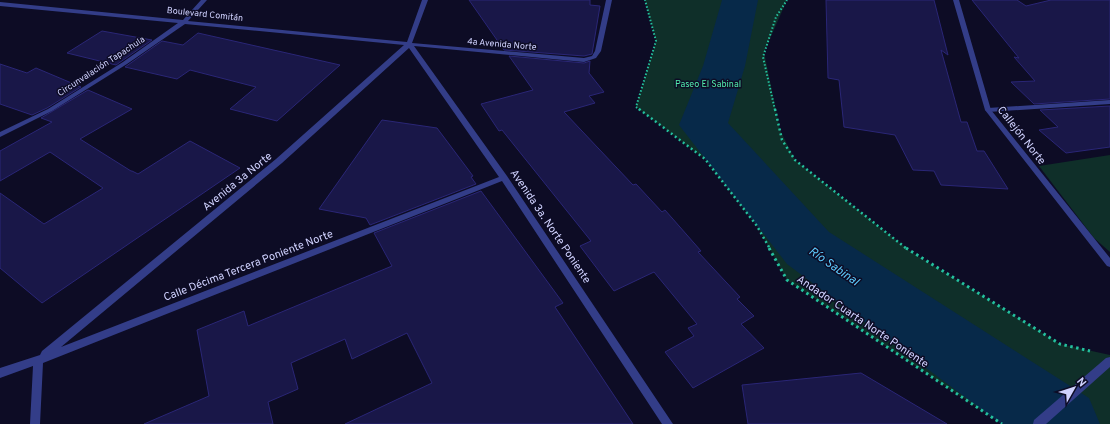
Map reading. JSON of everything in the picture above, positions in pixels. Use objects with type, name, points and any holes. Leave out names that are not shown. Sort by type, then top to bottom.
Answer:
[{"type":"street","name":"Circunvalación Tapachula","points":[[0,135],[50,110],[125,63],[185,21],[204,0]]},
{"type":"street","name":"Avenida 3a Norte","points":[[38,360],[279,161],[409,44],[425,0]]},
{"type":"street","name":"4a Avenida Norte","points":[[409,44],[584,60],[594,57],[598,52],[609,0]]},
{"type":"street","name":"Callejón Norte","points":[[956,0],[988,110],[1110,264]]},
{"type":"street","name":"Boulevard Comitán","points":[[0,4],[409,44]]},
{"type":"street","name":"Avenida 3a. Norte Poniente","points":[[409,44],[504,178],[668,424]]},
{"type":"street","points":[[988,110],[1110,102]]},
{"type":"street","name":"Calle Décima Tercera Poniente Norte","points":[[0,373],[38,360],[504,178]]},
{"type":"street","points":[[35,424],[38,360]]},
{"type":"street","points":[[1038,424],[1109,361]]},
{"type":"path","name":"Andador Cuarta Norte Poniente","points":[[645,0],[656,41],[636,108],[705,159],[757,226],[787,280],[1002,424]]},
{"type":"path","points":[[787,0],[776,17],[763,57],[782,140],[795,160],[910,251],[1060,344],[1096,352]]},
{"type":"green space","name":"Paseo El Sabinal","points":[[645,0],[787,0],[764,52],[780,130],[795,160],[910,251],[1060,344],[1110,355],[1110,424],[1002,424],[787,280],[757,226],[705,159],[636,107],[656,41]]},
{"type":"green space","points":[[1110,155],[1110,252],[1094,238],[1039,166]]},
{"type":"building","points":[[469,0],[590,0],[590,5],[600,6],[592,54],[584,56],[504,50]]},
{"type":"building","points":[[826,0],[934,0],[948,55],[941,50],[961,122],[967,122],[977,151],[984,151],[1008,189],[941,185],[934,171],[913,170],[895,135],[844,127],[839,80],[828,78]]},
{"type":"building","points":[[972,0],[1017,0],[1026,6],[1051,0],[1110,0],[1110,99],[1034,104],[1011,82],[1035,81],[1014,57],[1019,58]]},
{"type":"building","points":[[102,31],[152,40],[116,65],[67,53]]},
{"type":"building","points":[[198,33],[340,65],[277,121],[230,109],[256,87],[190,70],[177,79],[125,67],[162,41],[183,45]]},
{"type":"building","points":[[509,56],[584,63],[590,61],[589,73],[604,92],[589,96],[595,103],[564,112],[633,185],[636,184],[662,212],[665,210],[701,251],[698,252],[740,297],[737,299],[754,316],[741,324],[764,348],[693,388],[665,352],[694,336],[688,328],[697,324],[654,272],[614,291],[580,246],[591,241],[502,130],[499,131],[481,104],[533,90]]},
{"type":"building","points":[[0,64],[27,73],[36,68],[81,87],[47,108],[32,115],[0,104]]},
{"type":"building","points":[[88,90],[132,109],[80,139],[131,171],[138,174],[190,141],[240,168],[42,303],[0,268],[0,193],[44,224],[103,188],[50,152],[0,181],[0,151],[52,122],[41,118]]},
{"type":"building","points":[[1110,106],[1110,147],[1066,153],[1039,130],[1058,127],[1040,110]]},
{"type":"building","points":[[382,120],[437,128],[473,176],[471,177],[476,184],[370,225],[366,218],[319,209]]},
{"type":"building","points":[[481,191],[563,303],[555,307],[633,424],[345,424],[432,383],[407,333],[352,359],[345,339],[291,363],[298,389],[268,402],[273,424],[144,424],[209,396],[197,330],[244,311],[248,326],[392,266],[374,233]]},
{"type":"building","points":[[861,373],[947,424],[748,424],[742,385]]},
{"type":"waterway","name":"Río Sabinal","points":[[740,0],[724,66],[703,125],[808,248],[1062,424]]}]
